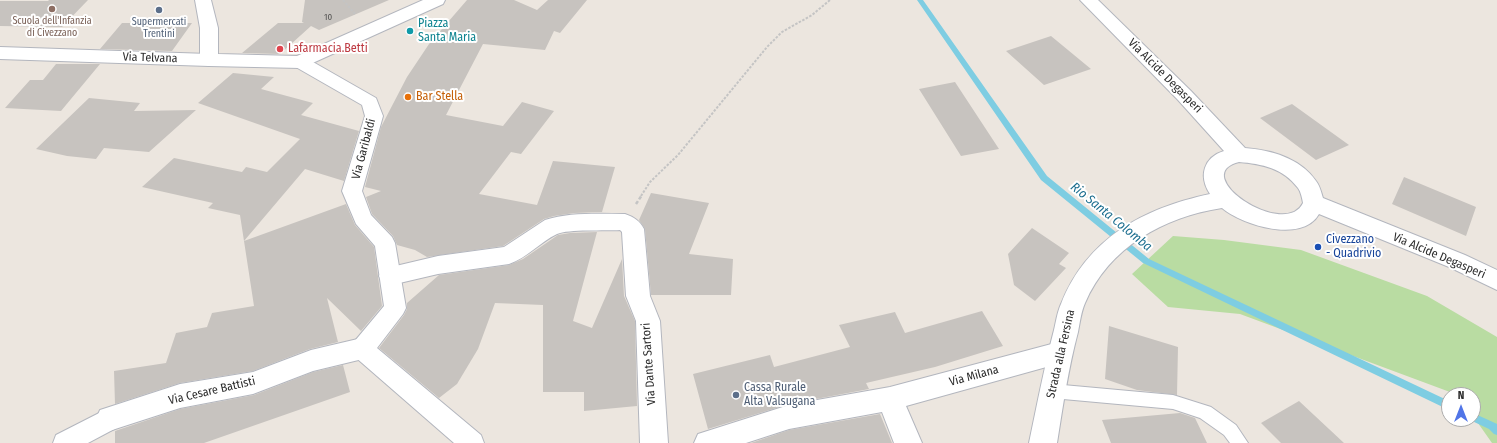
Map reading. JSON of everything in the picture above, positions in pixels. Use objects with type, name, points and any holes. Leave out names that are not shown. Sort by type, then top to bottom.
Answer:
[{"type":"street","points":[[203,0],[209,28],[209,60]]},
{"type":"street","points":[[300,62],[437,0]]},
{"type":"street","name":"Via Alcide Degasperi","points":[[1088,0],[1186,96],[1239,155]]},
{"type":"street","name":"Via Telvana","points":[[0,53],[300,62]]},
{"type":"street","name":"Via Garibaldi","points":[[300,62],[370,102],[374,116],[352,191],[363,219],[385,243],[395,308],[362,349]]},
{"type":"street","points":[[1239,155],[1265,157],[1290,168],[1308,185],[1314,203],[1307,215],[1290,222],[1267,221],[1244,212],[1225,199],[1215,184],[1214,170],[1223,159],[1239,155]]},
{"type":"street","name":"Strada alla Fersina","points":[[1043,443],[1059,353],[1074,302],[1091,272],[1107,251],[1136,229],[1152,220],[1195,205],[1225,199]]},
{"type":"street","name":"Via Alcide Degasperi","points":[[1314,203],[1457,262],[1497,281]]},
{"type":"street","points":[[391,276],[438,265],[509,255],[553,226],[581,223],[626,222]]},
{"type":"street","name":"Via Dante Sartori","points":[[626,222],[633,229],[638,296],[648,321],[654,443]]},
{"type":"street","points":[[362,349],[472,443]]},
{"type":"street","name":"Via Cesare Battisti","points":[[65,443],[109,419],[180,396],[253,383],[310,361],[362,349]]},
{"type":"street","name":"Via Milana","points":[[708,443],[789,417],[890,399],[1059,353]]},
{"type":"street","points":[[890,399],[908,443]]},
{"type":"lane","points":[[1052,391],[1173,402],[1205,412],[1230,430],[1240,443]]},
{"type":"path","points":[[626,222],[650,182],[678,155],[767,47],[782,32],[812,15],[830,0]]},
{"type":"green space","points":[[1173,236],[1224,240],[1301,250],[1427,296],[1497,337],[1497,443],[1492,443],[1481,427],[1481,387],[1441,387],[1441,389],[1240,314],[1168,307],[1132,274]]},
{"type":"building","name":"Scuola dell'Infanzia di Civezzano","points":[[88,0],[62,27],[0,26],[0,1]]},
{"type":"building","points":[[305,0],[389,0],[319,30],[311,26],[280,54],[242,53],[278,23],[304,23],[302,22]]},
{"type":"building","points":[[467,0],[514,0],[537,10],[548,0],[587,0],[560,33],[554,31],[545,50],[483,44],[446,115],[503,126],[522,102],[554,111],[521,154],[511,152],[479,194],[537,205],[553,161],[615,167],[602,212],[574,213],[544,219],[503,246],[427,257],[415,250],[397,245],[393,236],[372,214],[366,197],[381,191],[365,187],[381,127],[407,77],[429,44]]},
{"type":"building","points":[[122,23],[192,23],[172,51],[100,49]]},
{"type":"building","points":[[1051,36],[1091,69],[1044,85],[1006,51]]},
{"type":"building","points":[[56,64],[100,64],[61,111],[5,108],[30,80],[43,80]]},
{"type":"building","points":[[233,73],[274,77],[261,89],[313,103],[301,115],[359,131],[344,181],[305,169],[244,241],[240,215],[208,208],[213,203],[142,187],[174,158],[242,172],[246,167],[267,172],[300,139],[198,103]]},
{"type":"building","points":[[955,82],[999,149],[961,156],[919,89]]},
{"type":"building","points":[[89,98],[140,103],[134,111],[196,110],[149,152],[104,148],[96,159],[67,156],[36,149]]},
{"type":"building","points":[[1292,104],[1349,145],[1316,160],[1260,118]]},
{"type":"building","points":[[1404,177],[1476,207],[1466,236],[1392,204]]},
{"type":"building","points":[[651,193],[709,203],[689,254],[733,259],[731,295],[651,295],[645,229],[639,220]]},
{"type":"building","points":[[346,204],[355,225],[374,247],[382,306],[361,331],[327,298],[338,342],[310,349],[253,371],[180,383],[115,404],[114,371],[166,363],[176,333],[207,327],[212,313],[254,306],[244,241]]},
{"type":"building","points":[[1032,228],[1069,253],[1059,264],[1066,268],[1035,301],[1014,285],[1008,254]]},
{"type":"building","points":[[597,232],[573,321],[592,328],[622,259],[624,296],[635,321],[637,406],[584,411],[584,392],[543,392],[543,305],[495,303],[478,349],[457,384],[439,398],[379,348],[404,315],[407,309],[407,303],[439,275],[509,265],[523,259],[558,235]]},
{"type":"building","points":[[982,311],[1003,346],[935,367],[866,383],[869,389],[789,404],[708,429],[693,374],[770,355],[774,367],[850,347],[839,325],[895,312],[905,333]]},
{"type":"building","points":[[1109,326],[1178,347],[1177,395],[1137,390],[1105,379]]},
{"type":"building","points":[[343,365],[350,392],[204,443],[115,443],[115,431],[180,409],[254,395],[313,372]]},
{"type":"building","points":[[1299,401],[1344,443],[1281,443],[1261,423]]},
{"type":"building","points":[[1180,413],[1195,418],[1207,443],[1111,443],[1102,420]]},
{"type":"building","points":[[880,414],[892,443],[751,443],[789,430]]},
{"type":"waterway","name":"Rio Santa Colomba","points":[[920,0],[1044,178],[1146,261],[1441,402]]},
{"type":"waterway","name":"Rio Santa Colomba","points":[[1481,421],[1492,426],[1497,431]]},
{"type":"place","name":"Scuola dell'Infanzia di Civezzano","points":[[52,9]]},
{"type":"place","name":"Supermercati Trentini","points":[[159,10]]},
{"type":"place","name":"Piazza Santa Maria","points":[[410,31]]},
{"type":"place","name":"Lafarmacia.Betti","points":[[280,49]]},
{"type":"place","name":"Bar Stella","points":[[408,97]]},
{"type":"place","name":"Civezzano - Quadrivio","points":[[1318,247]]},
{"type":"place","name":"Cassa Rurale Alta Valsugana","points":[[736,395]]}]
